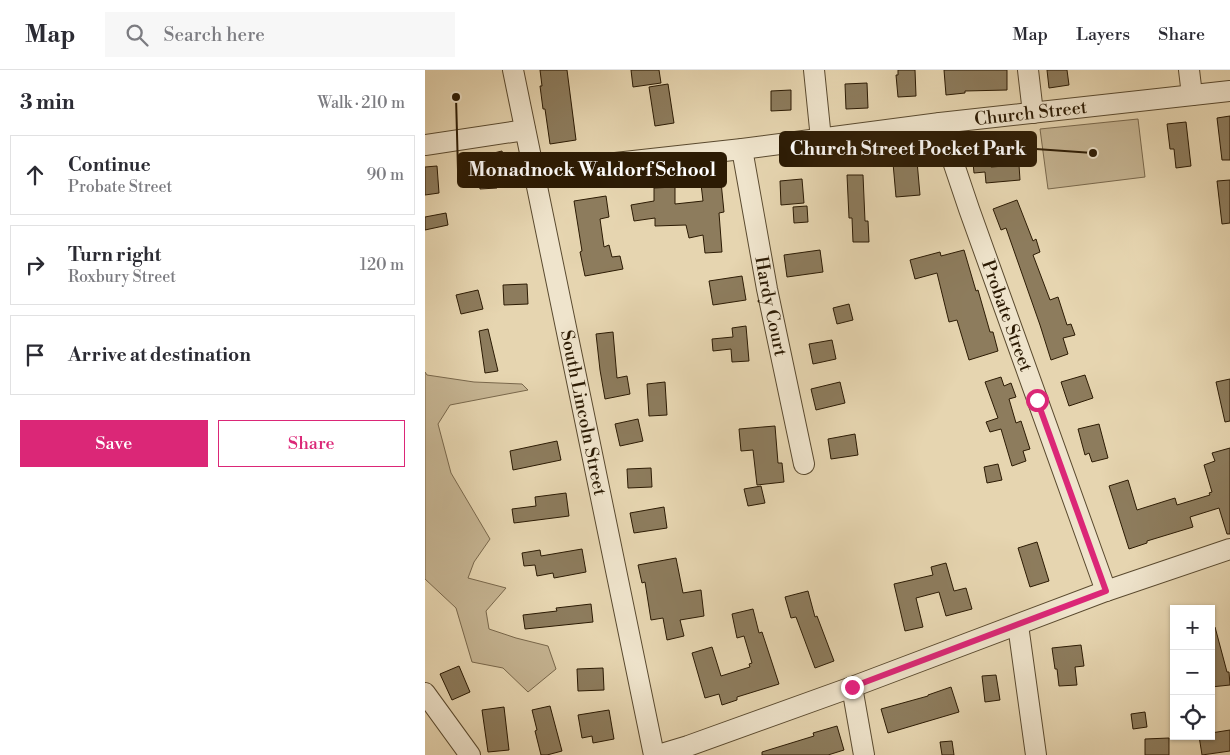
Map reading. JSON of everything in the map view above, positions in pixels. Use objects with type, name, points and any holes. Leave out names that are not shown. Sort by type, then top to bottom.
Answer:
[{"type":"street","name":"South Lincoln Street","points":[[513,70],[654,755]]},
{"type":"street","points":[[814,70],[821,139]]},
{"type":"street","points":[[1028,70],[1033,113]]},
{"type":"street","points":[[1189,70],[1192,95]]},
{"type":"street","name":"Church Street","points":[[534,171],[742,149],[940,123],[1230,91]]},
{"type":"street","name":"Probate Street","points":[[940,123],[1106,591]]},
{"type":"street","points":[[425,145],[525,130]]},
{"type":"street","name":"Hardy Court","points":[[742,149],[764,271],[804,464]]},
{"type":"street","points":[[658,755],[852,687],[1106,591],[1230,549]]},
{"type":"street","points":[[1018,625],[1036,755]]},
{"type":"street","points":[[852,687],[863,755]]},
{"type":"street","points":[[425,692],[470,755]]},
{"type":"shaded area","points":[[1138,119],[1145,177],[1048,189],[1040,129]]},
{"type":"shaded area","points":[[425,372],[427,375],[474,382],[522,384],[528,390],[450,405],[438,424],[451,473],[490,539],[474,562],[468,578],[506,588],[486,611],[489,629],[548,646],[556,669],[528,692],[503,668],[472,662],[456,608],[425,579]]},
{"type":"building","points":[[540,70],[567,70],[576,140],[550,144],[545,109],[543,109]]},
{"type":"building","points":[[631,70],[659,70],[661,83],[633,87]]},
{"type":"building","points":[[898,70],[915,70],[916,96],[898,97],[896,75],[898,75]]},
{"type":"building","points":[[944,70],[1007,70],[1007,90],[965,91],[965,93],[946,95]]},
{"type":"building","points":[[1047,70],[1067,70],[1069,85],[1049,88]]},
{"type":"building","points":[[867,83],[868,108],[846,109],[845,84]]},
{"type":"building","points":[[668,84],[674,123],[655,126],[649,87]]},
{"type":"building","points":[[791,90],[791,110],[771,111],[771,91]]},
{"type":"building","points":[[1230,116],[1230,160],[1222,160],[1217,118]]},
{"type":"building","points":[[1186,122],[1191,166],[1176,168],[1174,149],[1170,149],[1167,124]]},
{"type":"building","points":[[502,151],[505,163],[495,166],[497,171],[494,172],[497,188],[480,189],[478,176],[465,179],[461,161]]},
{"type":"building","points":[[989,151],[991,167],[1019,165],[1020,180],[986,183],[985,172],[974,173],[972,152]]},
{"type":"building","points":[[917,161],[920,195],[896,197],[893,163]]},
{"type":"building","points":[[437,166],[439,193],[425,195],[425,167]]},
{"type":"building","points":[[847,175],[863,175],[865,221],[868,221],[869,242],[853,242],[852,218],[849,218]]},
{"type":"building","points":[[802,179],[804,203],[781,205],[780,181]]},
{"type":"building","points":[[1230,180],[1230,223],[1222,224],[1217,181]]},
{"type":"building","points":[[721,182],[724,212],[719,213],[722,252],[705,253],[703,235],[689,238],[686,225],[655,226],[655,218],[634,221],[631,205],[654,201],[654,188],[675,187],[675,204],[703,201],[701,184]]},
{"type":"building","points":[[606,196],[609,217],[600,219],[604,247],[609,245],[612,257],[620,256],[623,269],[585,276],[574,201]]},
{"type":"building","points":[[1017,200],[1033,241],[1036,239],[1040,252],[1033,255],[1050,300],[1058,297],[1067,325],[1071,324],[1075,335],[1063,338],[1068,354],[1051,360],[1006,228],[1001,230],[993,209]]},
{"type":"building","points":[[807,206],[808,222],[794,223],[793,207]]},
{"type":"building","points":[[446,213],[448,225],[425,230],[425,217]]},
{"type":"building","points":[[820,250],[823,272],[787,277],[784,255]]},
{"type":"building","points":[[964,250],[976,291],[978,290],[990,332],[993,332],[998,351],[969,360],[957,320],[949,322],[937,273],[915,279],[910,260],[940,252],[941,256]]},
{"type":"building","points":[[742,276],[746,300],[713,305],[709,281]]},
{"type":"building","points":[[527,284],[528,304],[504,305],[503,285]]},
{"type":"building","points":[[478,290],[483,309],[461,314],[456,295]]},
{"type":"building","points":[[849,304],[853,320],[837,324],[833,308]]},
{"type":"building","points":[[746,326],[749,361],[732,362],[731,349],[713,351],[712,339],[733,337],[732,328]]},
{"type":"building","points":[[488,329],[498,371],[485,373],[479,331]]},
{"type":"building","points":[[613,332],[617,378],[627,376],[630,394],[605,399],[596,334]]},
{"type":"building","points":[[832,340],[836,359],[813,364],[809,344]]},
{"type":"building","points":[[1085,375],[1093,398],[1069,406],[1061,382]]},
{"type":"building","points":[[1001,377],[1004,386],[1011,383],[1016,397],[1009,399],[1016,423],[1021,421],[1030,449],[1023,451],[1026,461],[1012,466],[1001,429],[990,432],[986,422],[998,418],[985,382]]},
{"type":"building","points":[[1230,379],[1230,421],[1225,422],[1216,382]]},
{"type":"building","points":[[665,382],[667,415],[649,416],[647,384]]},
{"type":"building","points":[[840,382],[845,403],[816,410],[811,389]]},
{"type":"building","points":[[638,419],[643,441],[620,446],[615,424]]},
{"type":"building","points":[[1099,424],[1108,458],[1092,462],[1089,453],[1085,455],[1078,429]]},
{"type":"building","points":[[775,426],[778,463],[782,463],[784,482],[757,485],[753,450],[741,451],[739,429]]},
{"type":"building","points":[[855,434],[858,455],[831,459],[828,439]]},
{"type":"building","points":[[557,441],[561,460],[513,470],[510,451]]},
{"type":"building","points":[[1230,448],[1230,534],[1227,534],[1219,508],[1190,517],[1193,527],[1147,541],[1147,543],[1129,549],[1109,486],[1128,480],[1137,510],[1175,498],[1177,505],[1210,495],[1209,493],[1212,492],[1204,465],[1215,461],[1212,453]]},
{"type":"building","points":[[998,464],[1002,480],[987,483],[984,467]]},
{"type":"building","points":[[651,468],[652,487],[628,488],[627,469]]},
{"type":"building","points":[[761,486],[765,503],[748,506],[744,489]]},
{"type":"building","points":[[566,493],[569,516],[514,523],[512,509],[536,506],[535,497]]},
{"type":"building","points":[[664,507],[667,528],[634,533],[630,513]]},
{"type":"building","points":[[1037,542],[1049,581],[1030,587],[1018,548]]},
{"type":"building","points":[[582,549],[586,572],[554,578],[553,573],[537,576],[535,565],[524,566],[522,553],[540,550],[541,556]]},
{"type":"building","points":[[676,558],[683,593],[701,590],[704,616],[680,620],[684,636],[667,640],[663,618],[651,620],[645,582],[642,583],[638,565]]},
{"type":"building","points":[[946,563],[954,591],[966,588],[972,609],[946,616],[939,592],[916,598],[923,627],[905,631],[894,584],[933,575],[931,567]]},
{"type":"building","points":[[808,591],[815,617],[817,616],[834,661],[815,668],[796,617],[791,618],[785,597]]},
{"type":"building","points":[[591,604],[593,622],[525,629],[523,615],[557,611],[556,608]]},
{"type":"building","points":[[753,609],[759,633],[762,632],[779,684],[737,697],[737,700],[722,705],[719,694],[705,698],[692,653],[712,647],[721,676],[750,667],[749,664],[752,663],[744,636],[737,638],[732,614]]},
{"type":"building","points":[[1215,627],[1227,672],[1229,672],[1230,685],[1215,687]]},
{"type":"building","points":[[1081,645],[1084,666],[1075,667],[1077,685],[1059,686],[1052,648]]},
{"type":"building","points":[[459,666],[470,692],[452,700],[440,674]]},
{"type":"building","points":[[603,668],[604,690],[578,691],[577,669]]},
{"type":"building","points":[[996,675],[1000,700],[985,702],[982,676]]},
{"type":"building","points":[[951,687],[959,712],[888,733],[881,709],[928,696]]},
{"type":"building","points":[[550,706],[562,751],[541,755],[532,710]]},
{"type":"building","points":[[504,707],[509,750],[488,752],[482,710]]},
{"type":"building","points":[[609,710],[614,739],[593,743],[592,736],[582,738],[578,715]]},
{"type":"building","points":[[1145,712],[1147,727],[1133,729],[1131,714]]},
{"type":"building","points":[[837,726],[844,750],[828,755],[762,755],[762,752],[814,736],[813,733]]},
{"type":"building","points":[[1230,730],[1230,751],[1202,755],[1200,740],[1215,740],[1215,732]]},
{"type":"building","points":[[1169,738],[1169,755],[1145,755],[1145,739]]},
{"type":"building","points":[[952,741],[954,755],[942,755],[940,742]]},
{"type":"place","name":"Monadnock Waldorf School","points":[[456,97]]},
{"type":"place","name":"Church Street Pocket Park","points":[[1093,153]]},
{"type":"route","points":[[852,687],[1106,591],[1037,400]]}]
